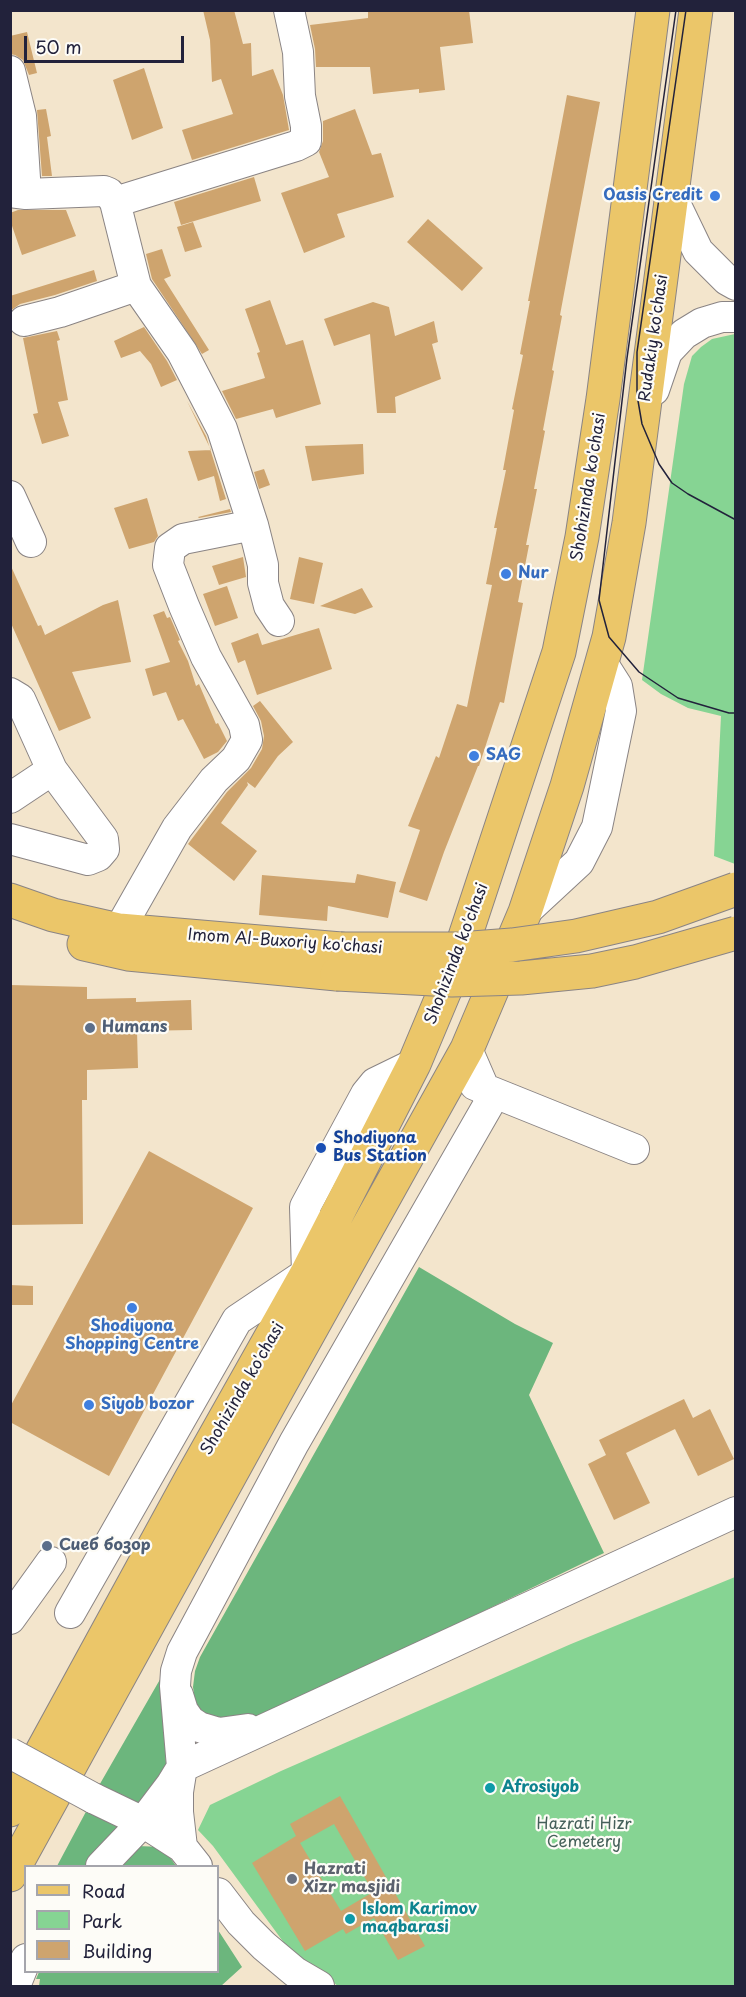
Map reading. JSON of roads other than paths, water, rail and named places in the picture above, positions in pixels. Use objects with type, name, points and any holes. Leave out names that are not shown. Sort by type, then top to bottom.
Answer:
[{"type":"main road","name":"Shohizinda ko'chasi","points":[[10,1810],[191,1479],[308,1273],[414,1064],[460,953],[560,652],[582,537],[603,399],[653,10]]},
{"type":"main road","name":"Rudakiy ko'chasi","points":[[603,664],[620,578],[642,424],[696,10]]},
{"type":"main road","points":[[560,652],[603,664]]},
{"type":"main road","name":"Shohizinda ko'chasi","points":[[10,1875],[460,1062],[525,912],[567,786],[603,664]]},
{"type":"main road","name":"Imom Al-Buxoriy ko'chasi","points":[[339,962],[512,945],[576,936],[658,917],[735,889]]},
{"type":"main road","name":"Imom Al-Buxoriy ko'chasi","points":[[10,900],[53,915],[197,948],[339,962],[452,980],[521,978],[592,971],[635,963],[735,933]]},
{"type":"main road","name":"Imom Al-Buxoriy ko'chasi","points":[[10,923],[52,936],[128,954],[197,948]]},
{"type":"street","points":[[115,202],[306,141],[306,126],[300,96],[298,52],[289,10]]},
{"type":"street","points":[[10,71],[21,116],[18,193],[104,191],[109,193],[115,202],[136,286],[182,352],[222,429],[253,525],[263,565],[263,583],[269,606],[279,621]]},
{"type":"street","points":[[672,197],[698,252],[735,285]]},
{"type":"street","points":[[24,321],[60,312],[136,286]]},
{"type":"street","points":[[642,424],[667,352],[684,334],[702,323],[735,316]]},
{"type":"street","points":[[10,496],[31,542]]},
{"type":"street","points":[[119,930],[177,828],[214,780],[236,759],[247,740],[244,725],[206,657],[184,606],[168,565],[170,548],[183,538],[253,525]]},
{"type":"street","points":[[10,693],[20,699],[52,770],[103,839],[104,849],[98,856],[88,860],[10,839]]},
{"type":"street","points":[[12,793],[52,770]]},
{"type":"street","points":[[189,1857],[178,1812],[182,1767],[175,1686],[176,1671],[182,1652],[294,1443],[490,1102],[484,1090],[460,1062]]},
{"type":"street","points":[[484,1090],[634,1149]]},
{"type":"street","points":[[70,1613],[237,1320],[308,1273]]},
{"type":"street","points":[[102,1865],[143,1822],[182,1767],[735,1512]]},
{"type":"street","points":[[10,1619],[51,1562]]},
{"type":"street","points":[[175,1686],[183,1711],[190,1721],[199,1727],[219,1732],[233,1732],[275,1724]]},
{"type":"street","points":[[10,1753],[143,1822],[189,1857]]},
{"type":"street","points":[[219,1894],[241,1923],[264,1946],[295,1972],[319,1986]]},
{"type":"street","points":[[15,1986],[24,1964]]},
{"type":"tram line","points":[[676,10],[627,358],[599,600],[609,637],[639,672],[678,698],[736,713]]},
{"type":"tram line","points":[[686,10],[637,352],[637,395],[642,424],[659,464],[672,483],[736,520]]},
{"type":"place","name":"Oasis Credit","points":[[715,196]]},
{"type":"place","name":"Nur","points":[[506,574]]},
{"type":"place","name":"SAG","points":[[474,756]]},
{"type":"place","name":"Humans","points":[[90,1028]]},
{"type":"place","name":"Shodiyona Bus Station","points":[[321,1148]]},
{"type":"place","name":"Shodiyona Shopping Centre","points":[[132,1308]]},
{"type":"place","name":"Siyob bozor","points":[[89,1405]]},
{"type":"place","name":"Сиеб бозор","points":[[47,1546]]},
{"type":"place","name":"Afrosiyob","points":[[490,1788]]},
{"type":"place","name":"Hazrati Xizr masjidi","points":[[292,1879]]},
{"type":"place","name":"Islom Karimov maqbarasi","points":[[350,1919]]},
{"type":"park label","name":"Hazrati Hizr Cemetery","points":[[584,1834]]}]
